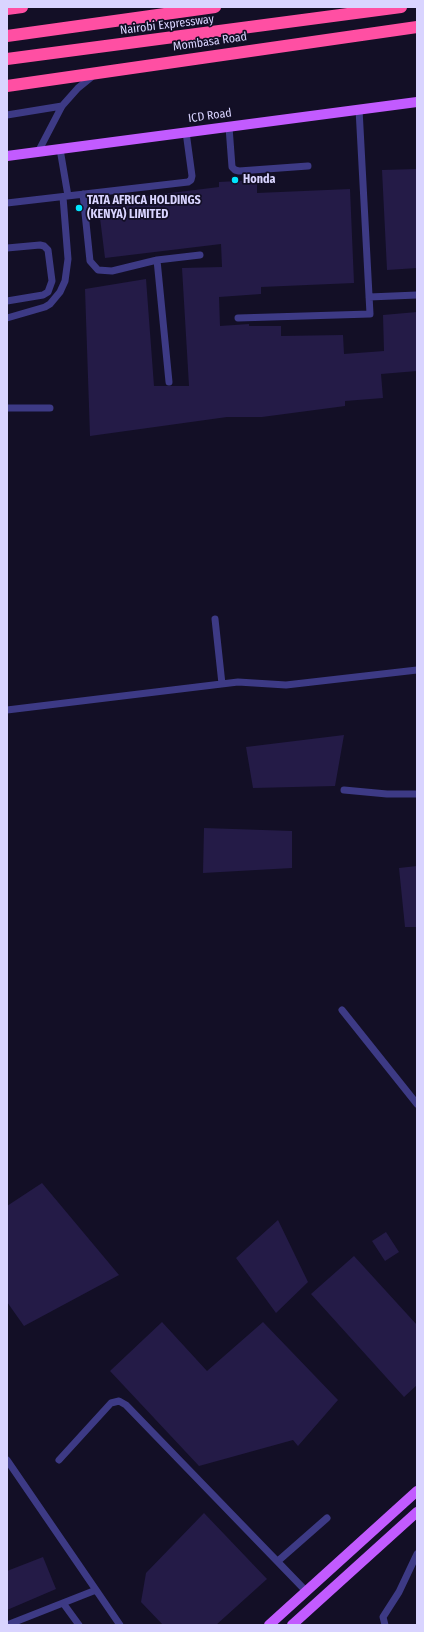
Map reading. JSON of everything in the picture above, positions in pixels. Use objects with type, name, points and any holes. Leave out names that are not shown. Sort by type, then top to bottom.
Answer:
[{"type":"highway","points":[[7,9],[22,7]]},
{"type":"highway","name":"Nairobi Expressway","points":[[7,36],[215,7]]},
{"type":"highway","name":"Nairobi Expressway","points":[[7,59],[401,7]]},
{"type":"highway","name":"Mombasa Road","points":[[7,86],[417,27]]},
{"type":"main road","name":"ICD Road","points":[[7,156],[417,102]]},
{"type":"main road","points":[[268,1625],[417,1490]]},
{"type":"main road","points":[[292,1625],[417,1512]]},
{"type":"lane","points":[[38,152],[62,106],[78,88],[97,72]]},
{"type":"lane","points":[[7,115],[62,106]]},
{"type":"lane","points":[[238,318],[370,314],[359,109]]},
{"type":"lane","points":[[229,127],[232,167],[235,170],[239,171],[308,166]]},
{"type":"lane","points":[[7,203],[192,180],[186,132]]},
{"type":"lane","points":[[7,318],[45,307],[50,304],[60,292],[65,281],[68,260],[66,196],[60,149]]},
{"type":"lane","points":[[82,194],[90,261],[98,270],[112,271],[157,260],[200,255]]},
{"type":"lane","points":[[7,248],[40,245],[44,246],[48,250],[52,281],[48,292],[43,295],[7,301]]},
{"type":"lane","points":[[157,260],[169,382]]},
{"type":"lane","points":[[369,297],[417,295]]},
{"type":"lane","points":[[7,408],[50,408]]},
{"type":"lane","points":[[215,619],[222,684]]},
{"type":"lane","points":[[7,710],[238,682],[286,685],[417,670]]},
{"type":"lane","points":[[344,790],[387,794],[417,794]]},
{"type":"lane","points":[[342,1010],[417,1104]]},
{"type":"lane","points":[[59,1460],[111,1402],[119,1401],[126,1405],[305,1590]]},
{"type":"lane","points":[[7,1460],[120,1625]]},
{"type":"lane","points":[[278,1561],[327,1518]]},
{"type":"lane","points":[[385,1625],[383,1617],[399,1592],[417,1554]]},
{"type":"lane","points":[[7,1625],[96,1590]]},
{"type":"lane","points":[[63,1603],[78,1625]]},
{"type":"building","points":[[417,169],[417,268],[387,270],[382,170]]},
{"type":"building","points":[[257,180],[257,193],[350,189],[354,283],[261,287],[261,294],[219,297],[220,326],[249,324],[249,326],[281,326],[281,336],[343,335],[344,354],[384,351],[383,315],[417,312],[417,371],[381,374],[383,398],[345,401],[345,406],[262,417],[227,417],[90,436],[85,289],[146,279],[154,386],[189,386],[182,268],[222,267],[221,244],[105,258],[98,202],[219,187],[219,182]]},
{"type":"building","points":[[344,735],[335,786],[253,788],[246,747]]},
{"type":"building","points":[[204,828],[292,831],[292,868],[203,873]]},
{"type":"building","points":[[417,866],[417,927],[405,927],[399,868]]},
{"type":"building","points":[[42,1183],[119,1275],[24,1326],[7,1302],[7,1206]]},
{"type":"building","points":[[278,1220],[308,1282],[276,1313],[236,1258]]},
{"type":"building","points":[[386,1232],[399,1252],[385,1261],[372,1241]]},
{"type":"building","points":[[354,1256],[417,1325],[417,1385],[404,1397],[311,1294]]},
{"type":"building","points":[[162,1322],[207,1371],[263,1322],[338,1400],[298,1446],[293,1440],[199,1466],[110,1371]]},
{"type":"building","points":[[204,1513],[267,1579],[216,1625],[163,1625],[141,1602],[146,1573]]},
{"type":"building","points":[[43,1557],[56,1589],[7,1610],[7,1571]]},
{"type":"place","name":"Honda","points":[[235,180]]},
{"type":"place","name":"TATA AFRICA HOLDINGS (KENYA) LIMITED","points":[[79,208]]}]
